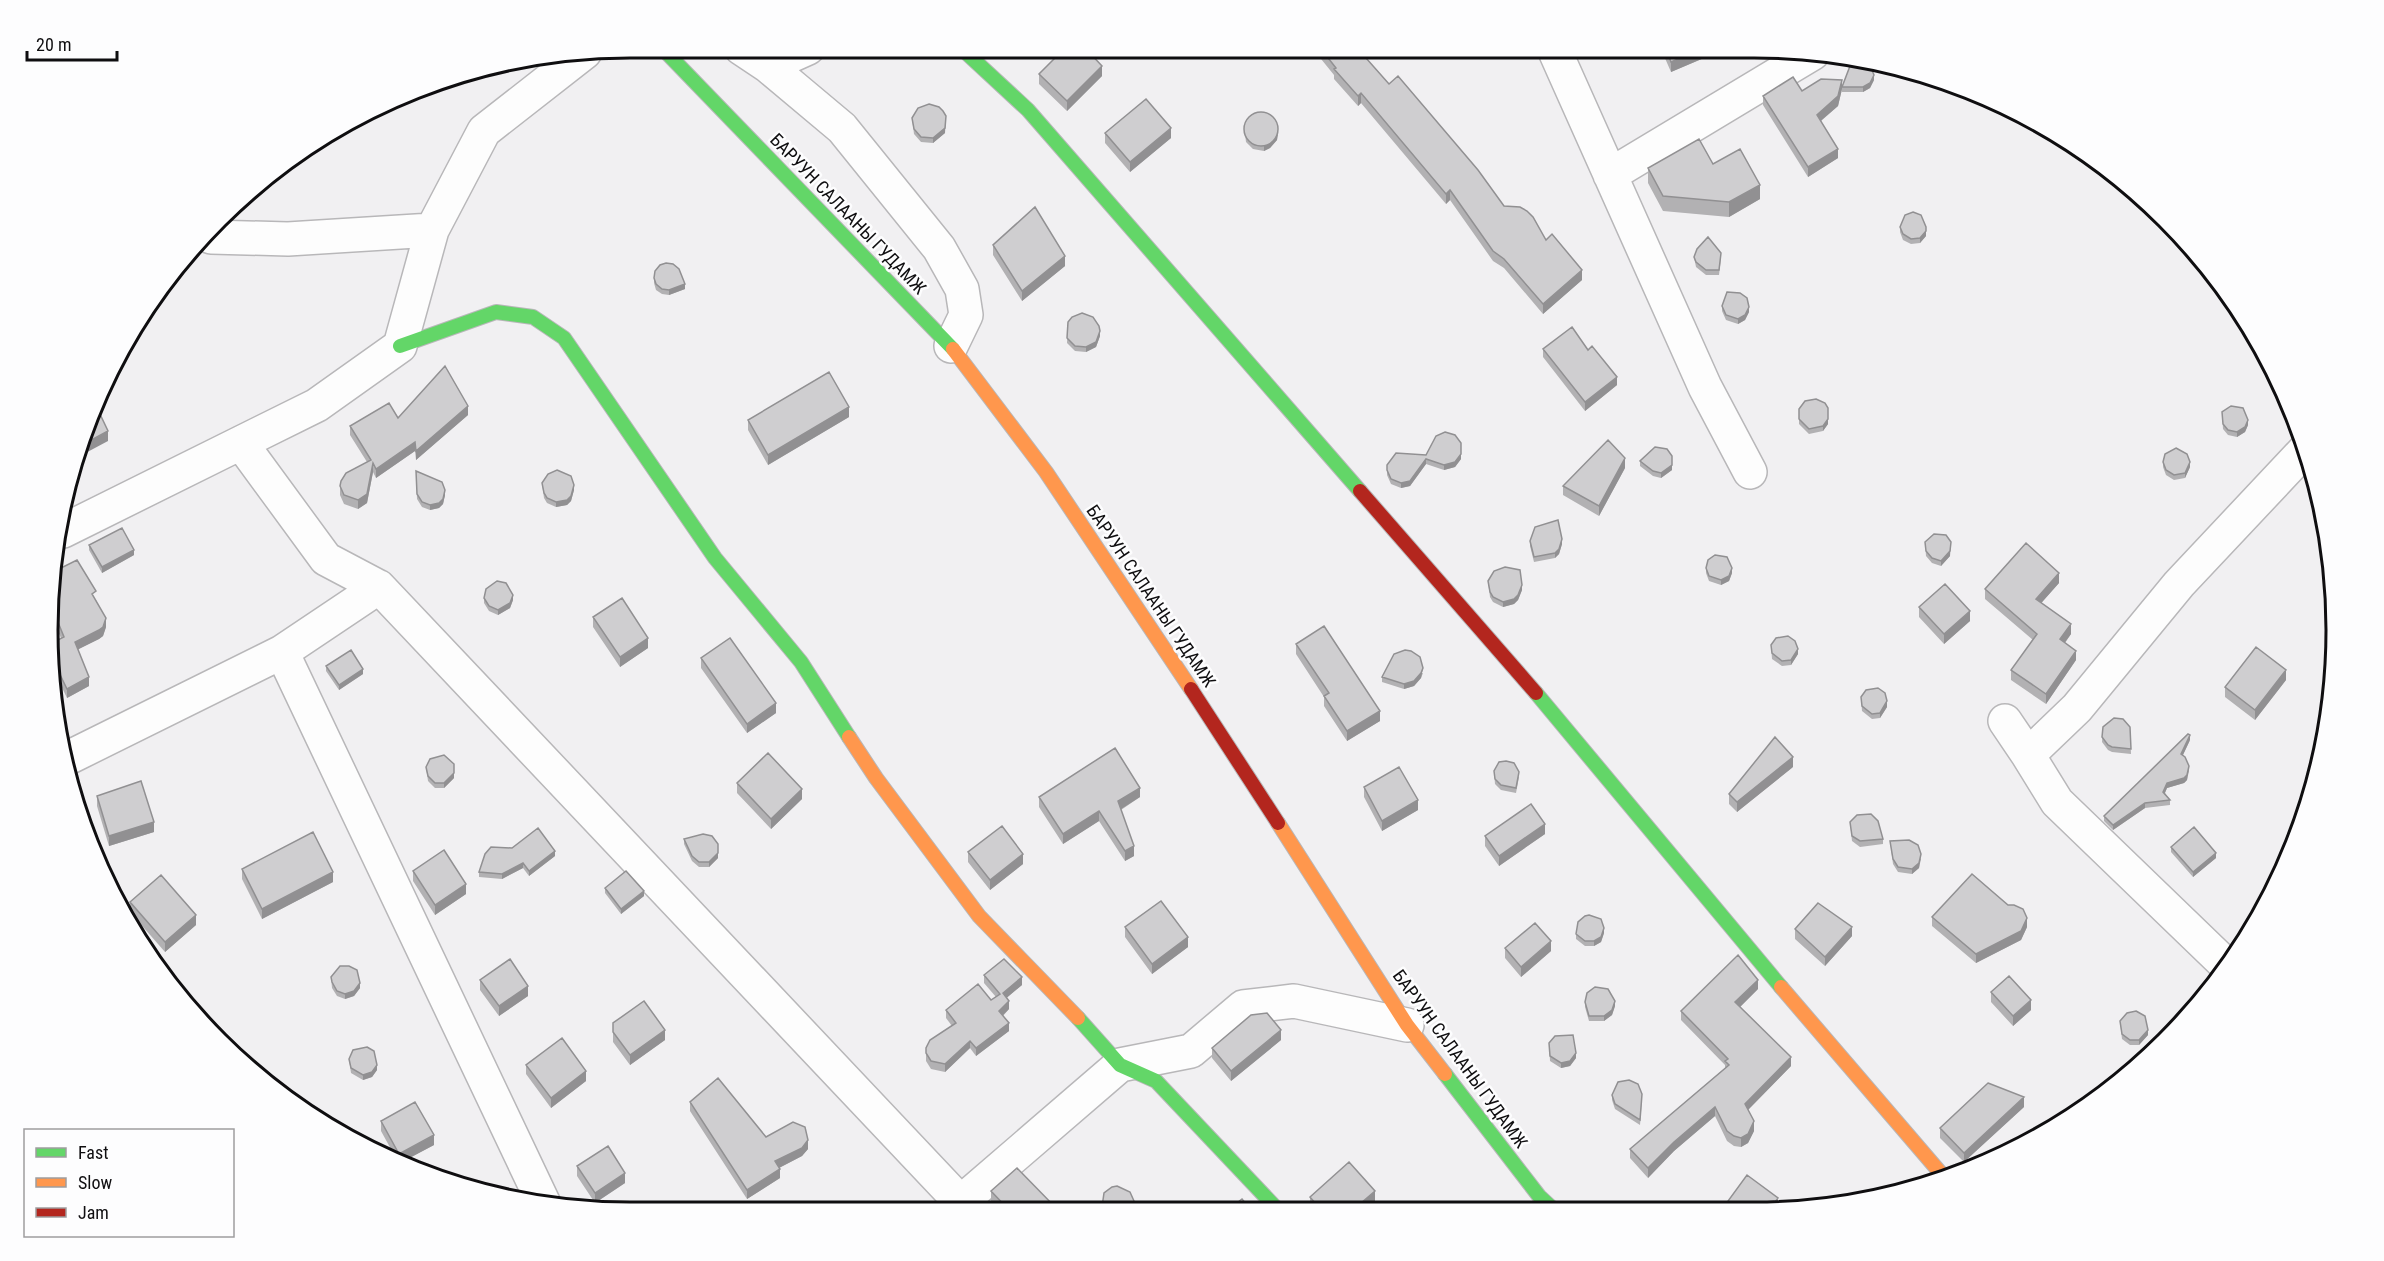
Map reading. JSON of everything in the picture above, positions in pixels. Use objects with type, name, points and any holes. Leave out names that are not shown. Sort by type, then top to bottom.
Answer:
[{"type":"street","name":"БАРУУН САЛААНЫ ГУДАМЖ","points":[[672,58],[951,346],[1046,472],[1225,740],[1407,1025],[1545,1202]]},
{"type":"street","points":[[756,58],[842,128],[939,248],[962,289],[966,315],[951,346]]},
{"type":"street","points":[[768,66],[786,58]]},
{"type":"street","points":[[972,58],[1028,110],[1585,750],[1799,1009],[1939,1171]]},
{"type":"street","points":[[1558,58],[1705,387],[1750,472]]},
{"type":"street","points":[[1610,175],[1800,61]]},
{"type":"street","points":[[400,346],[432,230],[484,131],[559,63]]},
{"type":"street","points":[[215,237],[288,239],[432,230]]},
{"type":"street","points":[[67,529],[317,405],[400,346],[496,312],[533,317],[564,338],[715,558],[801,662],[876,778],[979,916],[1120,1065],[1156,1081],[1270,1202]]},
{"type":"street","points":[[242,443],[326,559],[379,587],[961,1202]]},
{"type":"street","points":[[2028,755],[2077,708],[2179,584],[2298,457]]},
{"type":"street","points":[[2270,486],[2300,462]]},
{"type":"street","points":[[72,756],[282,652],[379,587]]},
{"type":"street","points":[[282,652],[540,1195]]},
{"type":"street","points":[[2005,721],[2057,802],[2221,960]]},
{"type":"street","points":[[969,1202],[1120,1065],[1191,1051],[1243,1007],[1294,1001],[1407,1025]]},
{"type":"building","points":[[1055,58],[1094,58],[1102,66],[1067,101],[1039,74]]},
{"type":"building","points":[[1328,58],[1366,58],[1389,84],[1398,76],[1478,170],[1504,206],[1520,207],[1527,211],[1546,240],[1552,234],[1582,270],[1543,304],[1504,259],[1493,251],[1450,190],[1446,194],[1361,93],[1358,96],[1334,69],[1336,68]]},
{"type":"building","points":[[1850,67],[1872,71],[1874,75],[1870,83],[1863,87],[1842,87]]},
{"type":"building","points":[[1793,77],[1802,91],[1821,79],[1842,80],[1838,96],[1817,115],[1838,149],[1808,167],[1763,96]]},
{"type":"building","points":[[1146,99],[1171,128],[1130,162],[1105,133]]},
{"type":"building","points":[[929,104],[939,107],[946,116],[945,128],[933,138],[921,137],[914,129],[912,118],[918,108]]},
{"type":"building","points":[[1261,112],[1273,117],[1278,129],[1273,141],[1261,146],[1249,141],[1244,129],[1249,117]]},
{"type":"building","points":[[1699,139],[1713,164],[1740,149],[1760,185],[1729,202],[1663,196],[1648,168]]},
{"type":"building","points":[[1035,207],[1065,256],[1022,291],[993,245]]},
{"type":"building","points":[[1913,212],[1921,215],[1926,231],[1920,238],[1911,239],[1903,234],[1900,227],[1905,215]]},
{"type":"building","points":[[1708,237],[1721,253],[1719,270],[1706,270],[1696,262],[1694,257],[1697,249]]},
{"type":"building","points":[[673,264],[679,269],[685,284],[669,290],[662,289],[656,284],[655,271],[660,265]]},
{"type":"building","points":[[1727,292],[1740,293],[1747,298],[1749,307],[1745,315],[1738,319],[1726,315],[1722,306]]},
{"type":"building","points":[[1082,313],[1093,317],[1100,331],[1096,342],[1086,347],[1075,346],[1067,338],[1068,322],[1072,317]]},
{"type":"building","points":[[1572,327],[1588,350],[1592,346],[1617,377],[1585,402],[1543,349]]},
{"type":"building","points":[[445,366],[468,406],[416,451],[415,442],[376,469],[373,463],[367,494],[358,500],[344,495],[340,486],[346,473],[371,460],[350,426],[389,403],[398,418]]},
{"type":"building","points":[[829,372],[849,407],[768,455],[748,420]]},
{"type":"building","points":[[1816,399],[1825,403],[1828,408],[1828,419],[1823,426],[1809,429],[1799,419],[1799,409],[1805,401]]},
{"type":"building","points":[[2231,406],[2243,408],[2248,420],[2245,427],[2237,432],[2228,430],[2223,424],[2222,412]]},
{"type":"building","points":[[101,416],[108,431],[92,440]]},
{"type":"building","points":[[1445,432],[1455,435],[1461,443],[1461,454],[1455,462],[1444,465],[1426,459],[1410,481],[1401,483],[1391,479],[1387,465],[1396,453],[1426,455],[1436,436]]},
{"type":"building","points":[[1608,440],[1625,458],[1599,506],[1563,486]]},
{"type":"building","points":[[1655,447],[1667,449],[1672,456],[1672,465],[1661,473],[1653,471],[1640,461]]},
{"type":"building","points":[[2176,448],[2187,454],[2190,462],[2185,473],[2174,475],[2166,470],[2163,462],[2165,454]]},
{"type":"building","points":[[557,470],[571,476],[574,485],[571,496],[567,500],[556,502],[547,498],[542,483],[548,474]]},
{"type":"building","points":[[416,471],[442,482],[445,490],[443,499],[439,503],[430,505],[422,502],[417,494]]},
{"type":"building","points":[[1558,520],[1562,539],[1559,549],[1555,553],[1534,557],[1530,541],[1535,527]]},
{"type":"building","points":[[122,528],[134,550],[102,567],[89,545]]},
{"type":"building","points":[[1934,534],[1946,535],[1951,542],[1950,551],[1941,561],[1932,558],[1926,551],[1925,542]]},
{"type":"building","points":[[2026,543],[2059,573],[2036,599],[2071,624],[2060,639],[2076,651],[2046,694],[2011,670],[2037,634],[1985,589]]},
{"type":"building","points":[[1715,555],[1727,557],[1732,568],[1729,576],[1721,580],[1709,576],[1706,568],[1708,560]]},
{"type":"building","points":[[77,560],[96,591],[92,594],[106,618],[103,627],[75,642],[89,677],[67,689],[61,676],[59,640],[64,637],[58,623],[62,567]]},
{"type":"building","points":[[1505,567],[1520,570],[1522,585],[1514,599],[1503,602],[1493,597],[1488,581],[1494,571]]},
{"type":"building","points":[[497,581],[506,583],[513,595],[510,603],[498,610],[489,606],[484,598],[486,589]]},
{"type":"building","points":[[1945,584],[1970,611],[1944,634],[1919,607]]},
{"type":"building","points":[[622,598],[648,638],[620,657],[593,617]]},
{"type":"building","points":[[1324,626],[1380,711],[1347,731],[1324,696],[1329,693],[1296,644]]},
{"type":"building","points":[[1788,636],[1795,641],[1798,649],[1791,660],[1782,661],[1772,653],[1771,645],[1776,638]]},
{"type":"building","points":[[730,638],[776,703],[747,724],[701,658]]},
{"type":"building","points":[[2256,647],[2286,670],[2255,710],[2225,687]]},
{"type":"building","points":[[351,650],[363,669],[339,685],[326,666]]},
{"type":"building","points":[[1405,650],[1420,657],[1423,668],[1421,673],[1414,681],[1404,684],[1382,677],[1394,654]]},
{"type":"building","points":[[1878,688],[1885,693],[1887,701],[1880,713],[1872,714],[1862,706],[1861,697],[1866,690]]},
{"type":"building","points":[[2114,718],[2123,719],[2130,727],[2131,749],[2112,747],[2102,737],[2103,727]]},
{"type":"building","points":[[2188,734],[2190,735],[2181,754],[2189,766],[2187,775],[2167,783],[2163,792],[2170,800],[2145,803],[2113,825],[2104,816]]},
{"type":"building","points":[[1775,737],[1793,757],[1737,802],[1729,794]]},
{"type":"building","points":[[1115,748],[1140,788],[1118,801],[1134,846],[1125,851],[1099,811],[1063,834],[1039,797]]},
{"type":"building","points":[[768,753],[802,789],[771,819],[737,783]]},
{"type":"building","points":[[444,755],[454,764],[454,773],[444,783],[435,783],[428,776],[426,767],[430,759]]},
{"type":"building","points":[[1499,762],[1514,763],[1519,772],[1516,788],[1501,785],[1495,779],[1494,771]]},
{"type":"building","points":[[1399,767],[1418,800],[1382,821],[1364,787]]},
{"type":"building","points":[[141,781],[154,822],[109,836],[97,796]]},
{"type":"building","points":[[1531,804],[1545,824],[1499,856],[1485,836]]},
{"type":"building","points":[[1871,814],[1878,821],[1883,839],[1860,841],[1852,836],[1850,822],[1857,815]]},
{"type":"building","points":[[1002,826],[1023,854],[990,880],[968,852]]},
{"type":"building","points":[[2194,827],[2216,853],[2193,872],[2171,847]]},
{"type":"building","points":[[538,828],[555,851],[529,871],[523,863],[502,874],[479,872],[485,854],[491,847],[512,848]]},
{"type":"building","points":[[313,832],[333,872],[262,909],[242,869]]},
{"type":"building","points":[[703,834],[712,836],[718,844],[718,853],[709,862],[699,862],[692,856],[684,839]]},
{"type":"building","points":[[1909,840],[1918,845],[1921,854],[1919,863],[1912,869],[1898,867],[1893,859],[1890,841]]},
{"type":"building","points":[[444,850],[466,884],[435,905],[413,871]]},
{"type":"building","points":[[626,871],[644,891],[621,909],[605,888]]},
{"type":"building","points":[[1972,874],[2008,905],[2023,909],[2027,918],[2021,931],[1976,954],[1932,917]]},
{"type":"building","points":[[161,875],[196,915],[165,942],[130,902]]},
{"type":"building","points":[[1161,901],[1188,937],[1152,964],[1125,927]]},
{"type":"building","points":[[1818,903],[1852,927],[1825,957],[1795,929]]},
{"type":"building","points":[[1589,915],[1601,919],[1604,928],[1601,937],[1594,941],[1585,941],[1576,934],[1578,922]]},
{"type":"building","points":[[1535,923],[1551,941],[1521,967],[1505,948]]},
{"type":"building","points":[[1738,955],[1758,980],[1735,1002],[1791,1057],[1745,1104],[1754,1121],[1748,1134],[1741,1138],[1727,1131],[1715,1107],[1648,1168],[1630,1149],[1729,1065],[1725,1061],[1728,1059],[1681,1011]]},
{"type":"building","points":[[510,959],[528,986],[499,1006],[480,980]]},
{"type":"building","points":[[1004,959],[1022,977],[1003,993],[1009,1001],[999,1011],[1009,1023],[976,1048],[970,1041],[945,1064],[931,1061],[926,1053],[930,1040],[956,1023],[946,1010],[978,984],[991,1000],[1000,994],[984,975]]},
{"type":"building","points":[[340,966],[349,966],[357,970],[360,983],[354,991],[345,994],[337,991],[331,977]]},
{"type":"building","points":[[2009,976],[2031,1000],[2013,1016],[1991,992]]},
{"type":"building","points":[[1595,987],[1608,989],[1615,1001],[1612,1010],[1604,1016],[1589,1016],[1585,1002],[1587,993]]},
{"type":"building","points":[[644,1001],[665,1030],[630,1055],[613,1032],[613,1023]]},
{"type":"building","points":[[2136,1011],[2145,1016],[2148,1030],[2139,1040],[2130,1040],[2122,1034],[2120,1021],[2127,1013]]},
{"type":"building","points":[[1267,1013],[1281,1030],[1231,1071],[1212,1048],[1251,1015]]},
{"type":"building","points":[[1573,1035],[1576,1053],[1570,1061],[1561,1063],[1550,1056],[1549,1043],[1555,1036]]},
{"type":"building","points":[[562,1038],[586,1071],[551,1098],[526,1065]]},
{"type":"building","points":[[367,1047],[374,1051],[377,1065],[372,1072],[363,1075],[351,1068],[349,1059],[353,1050]]},
{"type":"building","points":[[718,1078],[766,1137],[793,1122],[805,1127],[808,1140],[802,1148],[775,1161],[780,1169],[747,1190],[690,1102]]},
{"type":"building","points":[[1629,1080],[1638,1084],[1642,1094],[1640,1120],[1615,1104],[1612,1095],[1618,1082]]},
{"type":"building","points":[[1988,1083],[2024,1097],[1964,1153],[1940,1128]]},
{"type":"building","points":[[415,1102],[434,1135],[400,1154],[381,1121]]},
{"type":"building","points":[[608,1146],[625,1173],[595,1193],[577,1166]]},
{"type":"building","points":[[1349,1162],[1375,1191],[1362,1202],[1314,1202],[1310,1197]]},
{"type":"building","points":[[1017,1168],[1050,1202],[1001,1202],[991,1191]]},
{"type":"building","points":[[1747,1175],[1778,1198],[1776,1201],[1728,1201]]},
{"type":"building","points":[[1117,1186],[1130,1192],[1134,1202],[1103,1202],[1104,1193]]},
{"type":"traffic: fast","points":[[672,58],[953,349]]},
{"type":"traffic: fast","points":[[972,58],[1028,110],[1360,491]]},
{"type":"traffic: fast","points":[[400,346],[496,312],[533,317],[564,338],[715,558],[801,662],[849,737]]},
{"type":"traffic: fast","points":[[1536,693],[1781,987]]},
{"type":"traffic: fast","points":[[1078,1018],[1120,1065],[1156,1081],[1270,1202]]},
{"type":"traffic: fast","points":[[1445,1074],[1545,1202]]},
{"type":"traffic: slow","points":[[953,349],[1046,472],[1191,689]]},
{"type":"traffic: slow","points":[[849,737],[876,778],[979,916],[1078,1018]]},
{"type":"traffic: slow","points":[[1278,823],[1407,1025],[1445,1074]]},
{"type":"traffic: slow","points":[[1781,987],[1939,1171]]},
{"type":"traffic: jam","points":[[1360,491],[1536,693]]},
{"type":"traffic: jam","points":[[1191,689],[1278,823]]}]
